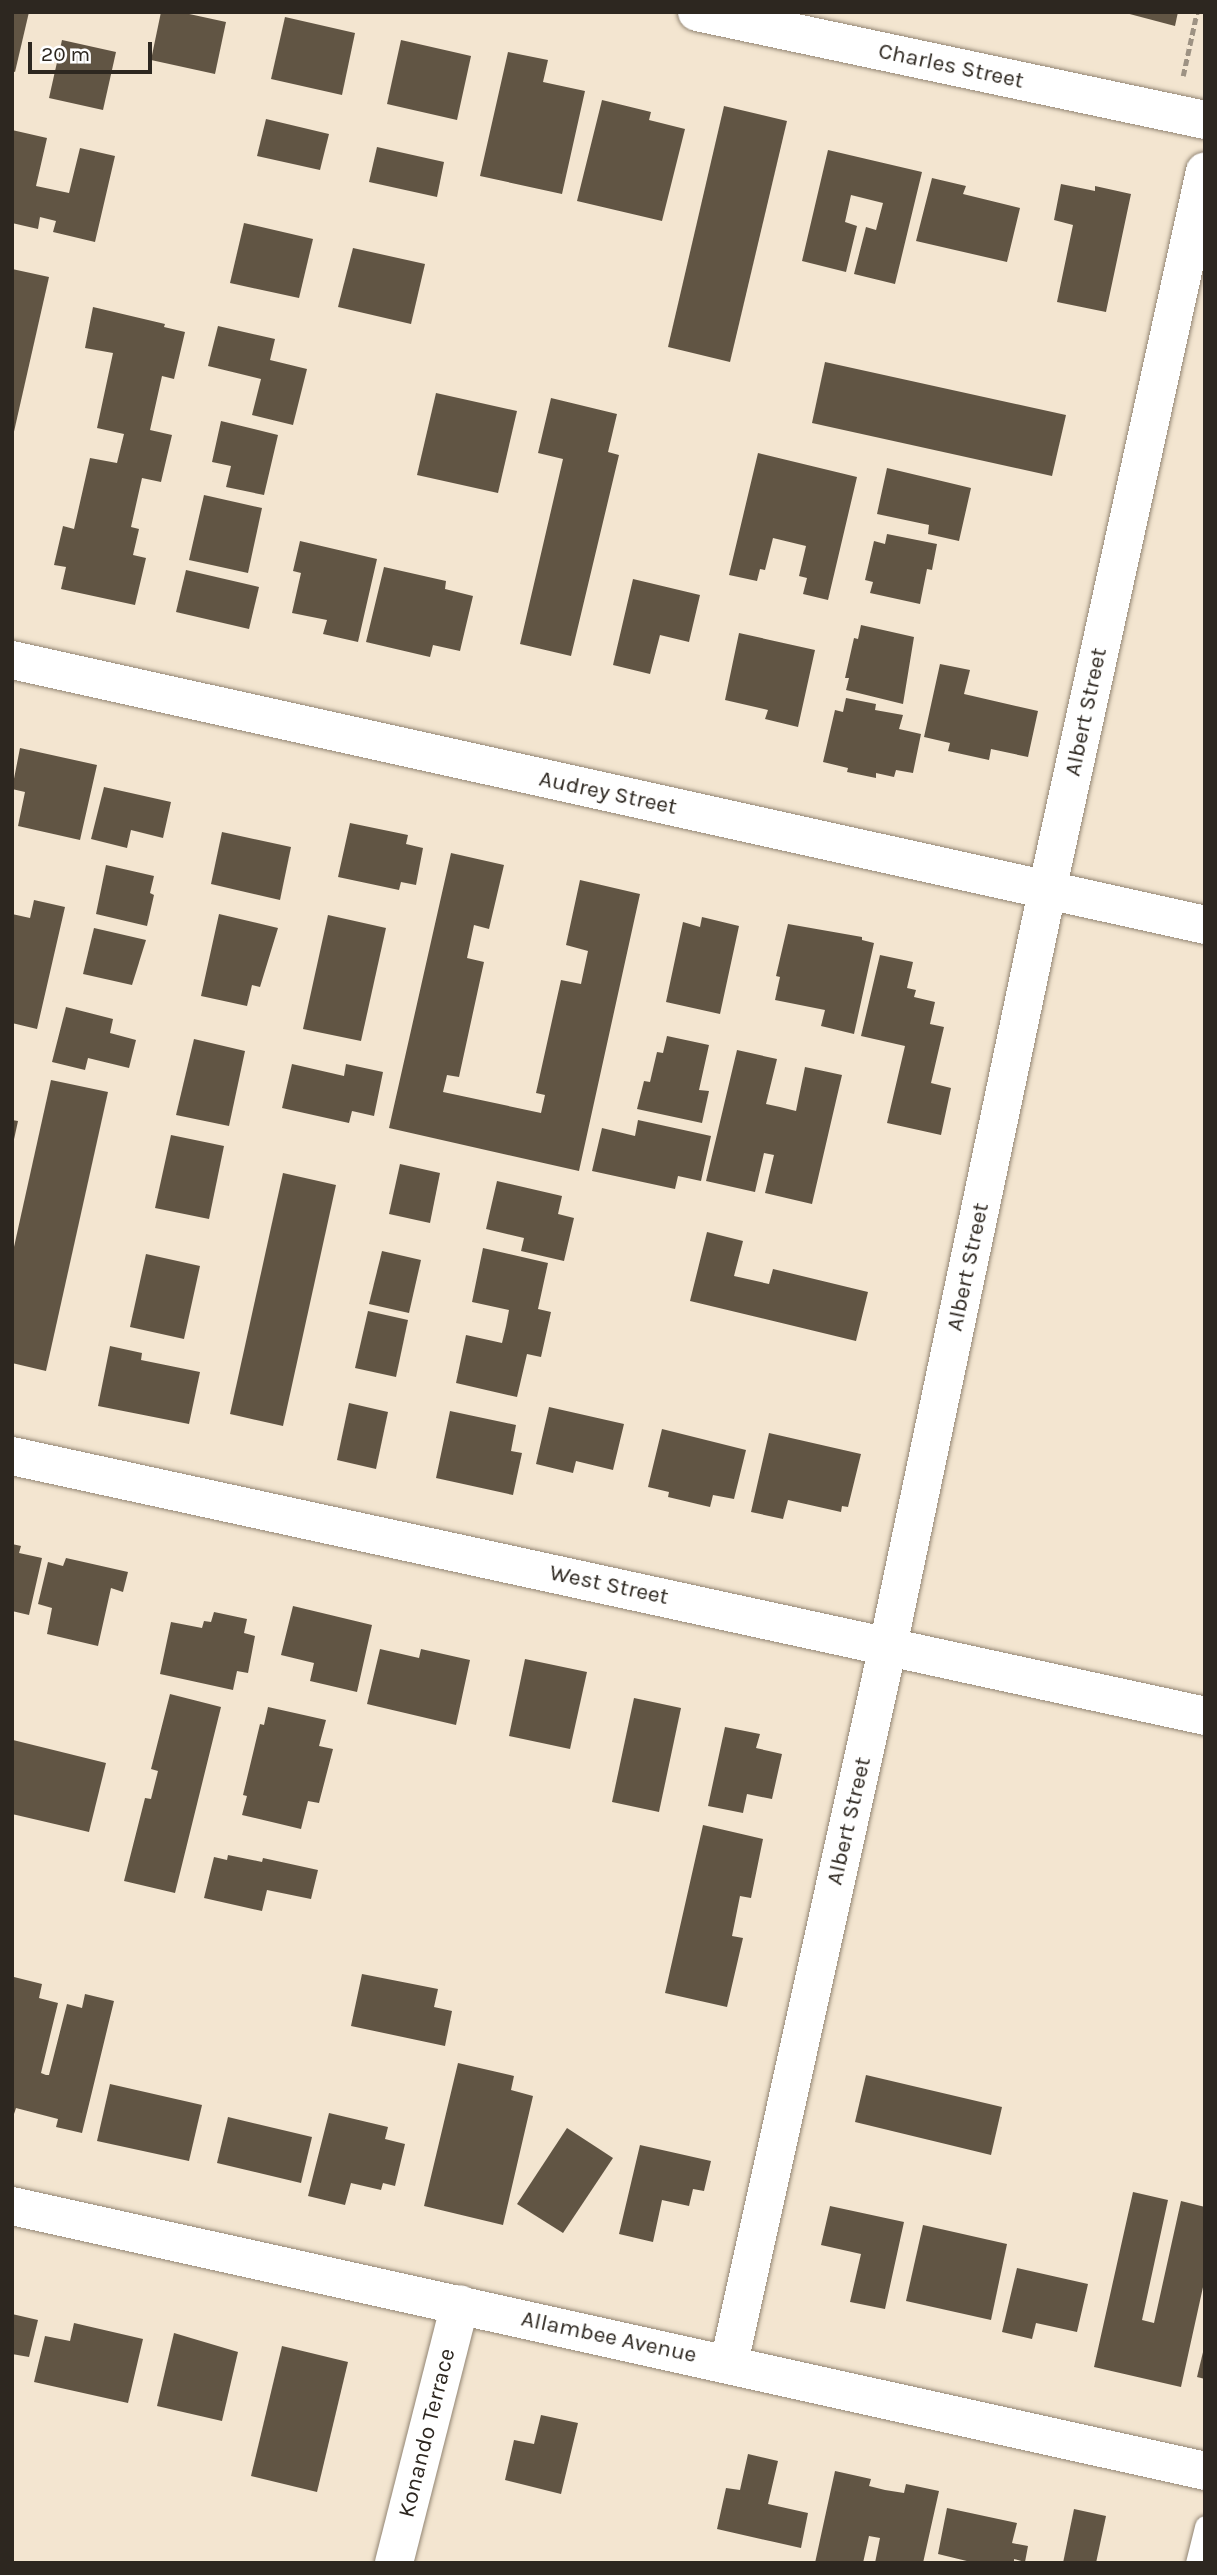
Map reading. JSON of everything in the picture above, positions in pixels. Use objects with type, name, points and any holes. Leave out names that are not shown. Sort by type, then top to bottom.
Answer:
[{"type":"street","name":"Charles Street","points":[[697,12],[1189,117]]},
{"type":"street","name":"Albert Street","points":[[729,2363],[888,1646],[1047,891],[1205,171]]},
{"type":"street","name":"Audrey Street","points":[[12,660],[1205,925]]},
{"type":"street","name":"West Street","points":[[12,1456],[1205,1716]]},
{"type":"street","name":"Allambee Avenue","points":[[12,2206],[729,2363],[1205,2471]]},
{"type":"street","name":"Konando Terrace","points":[[394,2563],[460,2304]]},
{"type":"lane","points":[[1196,2563],[1205,2526]]},
{"type":"path","points":[[1189,117],[1197,12]]},
{"type":"building","points":[[12,12],[29,12],[15,72],[12,71]]},
{"type":"building","points":[[161,12],[180,12],[226,22],[215,74],[151,60]]},
{"type":"building","points":[[1122,12],[1178,12],[1175,26]]},
{"type":"building","points":[[285,17],[355,33],[342,95],[271,79]]},
{"type":"building","points":[[62,40],[116,52],[103,110],[49,98]]},
{"type":"building","points":[[401,40],[471,56],[457,120],[387,104]]},
{"type":"building","points":[[508,52],[548,60],[543,82],[585,91],[562,194],[480,176]]},
{"type":"building","points":[[602,100],[651,112],[649,120],[685,129],[662,221],[577,201]]},
{"type":"building","points":[[724,106],[787,121],[730,362],[668,347]]},
{"type":"building","points":[[266,119],[329,134],[320,170],[257,156]]},
{"type":"building","points":[[12,130],[47,138],[36,186],[69,193],[80,148],[115,156],[95,242],[53,232],[56,221],[40,217],[38,229],[12,223]]},
{"type":"building","points":[[377,147],[444,162],[437,197],[369,182]]},
{"type":"building","points":[[828,150],[922,172],[895,284],[854,274],[866,227],[876,230],[883,203],[851,195],[845,222],[857,226],[846,272],[802,261]]},
{"type":"building","points":[[932,178],[966,186],[963,194],[1020,208],[1007,262],[916,241]]},
{"type":"building","points":[[1061,184],[1095,191],[1095,186],[1131,194],[1106,312],[1057,302],[1073,225],[1054,220]]},
{"type":"building","points":[[244,223],[313,239],[299,298],[230,283]]},
{"type":"building","points":[[353,248],[425,264],[411,324],[338,307]]},
{"type":"building","points":[[12,269],[49,277],[13,436],[12,436]]},
{"type":"building","points":[[93,307],[165,324],[164,327],[185,332],[174,379],[162,376],[150,430],[172,435],[161,482],[142,478],[131,527],[139,529],[133,555],[146,558],[135,605],[61,589],[66,567],[54,565],[63,526],[74,529],[90,458],[117,463],[124,434],[97,428],[113,353],[85,348]]},
{"type":"building","points":[[218,326],[275,339],[270,360],[307,369],[293,425],[252,415],[261,379],[208,366]]},
{"type":"building","points":[[825,362],[1066,415],[1052,476],[812,423]]},
{"type":"building","points":[[436,393],[517,411],[498,493],[417,475]]},
{"type":"building","points":[[551,398],[617,414],[608,452],[619,455],[571,656],[520,644],[563,459],[538,453]]},
{"type":"building","points":[[221,421],[278,435],[264,495],[226,487],[231,466],[212,462]]},
{"type":"building","points":[[758,453],[857,477],[828,600],[803,594],[807,578],[799,576],[806,546],[773,538],[765,570],[760,569],[757,581],[729,575]]},
{"type":"building","points":[[887,468],[971,488],[959,541],[928,534],[929,525],[877,514]]},
{"type":"building","points":[[204,495],[262,508],[248,573],[189,560]]},
{"type":"building","points":[[887,534],[937,544],[932,570],[927,569],[920,604],[870,593],[873,582],[865,580],[874,541],[885,544]]},
{"type":"building","points":[[300,541],[377,559],[358,642],[323,634],[327,620],[292,613],[301,573],[293,571]]},
{"type":"building","points":[[384,567],[446,581],[445,589],[473,596],[460,651],[433,645],[430,657],[366,642]]},
{"type":"building","points":[[186,570],[259,587],[249,629],[176,612]]},
{"type":"building","points":[[633,579],[700,595],[689,642],[660,635],[650,674],[613,665]]},
{"type":"building","points":[[861,625],[914,637],[903,704],[846,690],[849,678],[845,678],[854,638],[858,639]]},
{"type":"building","points":[[739,633],[815,650],[798,727],[765,719],[768,710],[725,700]]},
{"type":"building","points":[[940,664],[970,670],[964,694],[1038,711],[1028,757],[991,749],[989,760],[948,751],[950,743],[924,737]]},
{"type":"building","points":[[846,698],[876,704],[875,710],[903,715],[899,729],[921,734],[913,773],[896,770],[894,777],[876,773],[876,778],[847,772],[848,768],[823,762],[835,710],[843,712]]},
{"type":"building","points":[[20,748],[97,765],[80,840],[18,826],[25,792],[12,789]]},
{"type":"building","points":[[104,787],[171,802],[163,838],[131,830],[127,848],[91,839]]},
{"type":"building","points":[[350,823],[408,835],[406,844],[423,848],[416,885],[401,882],[399,890],[338,877]]},
{"type":"building","points":[[222,832],[291,847],[280,900],[211,884]]},
{"type":"building","points":[[451,853],[504,865],[489,929],[474,925],[467,958],[484,962],[459,1077],[447,1075],[443,1092],[541,1113],[545,1095],[536,1093],[561,980],[581,984],[588,951],[566,945],[580,880],[640,894],[579,1171],[389,1128]]},
{"type":"building","points":[[106,865],[154,876],[150,893],[154,895],[147,926],[96,914]]},
{"type":"building","points":[[34,900],[65,907],[37,1029],[12,1023],[12,914],[30,918]]},
{"type":"building","points":[[219,914],[278,928],[260,987],[252,985],[247,1006],[201,996]]},
{"type":"building","points":[[328,915],[386,928],[361,1041],[303,1029]]},
{"type":"building","points":[[702,917],[739,926],[720,1014],[666,1002],[683,922],[700,927]]},
{"type":"building","points":[[788,924],[862,937],[862,940],[874,943],[854,1034],[821,1026],[825,1010],[775,1000],[780,977],[776,976]]},
{"type":"building","points":[[94,928],[146,940],[132,985],[83,974]]},
{"type":"building","points":[[880,955],[913,962],[907,988],[916,990],[914,997],[935,1002],[930,1024],[944,1027],[931,1083],[951,1088],[941,1135],[887,1123],[905,1046],[861,1036]]},
{"type":"building","points":[[66,1007],[113,1019],[110,1033],[136,1040],[129,1068],[88,1058],[85,1070],[52,1062]]},
{"type":"building","points":[[667,1036],[709,1045],[699,1090],[709,1091],[702,1123],[637,1109],[644,1081],[650,1082],[657,1052],[663,1053]]},
{"type":"building","points":[[194,1039],[245,1051],[229,1126],[176,1115]]},
{"type":"building","points":[[737,1050],[777,1059],[766,1104],[796,1111],[805,1067],[842,1075],[812,1204],[765,1193],[774,1155],[764,1153],[755,1192],[706,1181]]},
{"type":"building","points":[[292,1064],[344,1076],[346,1064],[383,1072],[374,1116],[352,1111],[349,1123],[282,1108]]},
{"type":"building","points":[[51,1080],[108,1092],[46,1371],[12,1363],[12,1256]]},
{"type":"building","points":[[12,1120],[18,1121],[13,1144],[12,1144]]},
{"type":"building","points":[[638,1120],[711,1136],[701,1181],[678,1176],[675,1189],[592,1171],[602,1128],[635,1136]]},
{"type":"building","points":[[171,1135],[224,1146],[209,1219],[155,1208]]},
{"type":"building","points":[[400,1164],[440,1173],[430,1223],[389,1214]]},
{"type":"building","points":[[283,1173],[336,1185],[283,1426],[230,1414]]},
{"type":"building","points":[[497,1181],[562,1196],[558,1214],[574,1218],[564,1261],[521,1251],[524,1238],[486,1229]]},
{"type":"building","points":[[707,1232],[743,1241],[734,1276],[769,1284],[773,1269],[868,1292],[856,1341],[690,1301]]},
{"type":"building","points":[[483,1248],[548,1263],[538,1309],[551,1312],[541,1357],[527,1354],[517,1397],[456,1383],[466,1335],[502,1343],[506,1326],[509,1310],[472,1302]]},
{"type":"building","points":[[382,1251],[421,1260],[409,1313],[369,1304]]},
{"type":"building","points":[[146,1254],[200,1266],[184,1339],[130,1327]]},
{"type":"building","points":[[368,1311],[408,1320],[396,1377],[355,1368]]},
{"type":"building","points":[[110,1346],[142,1353],[141,1360],[200,1372],[189,1424],[98,1406]]},
{"type":"building","points":[[349,1403],[388,1412],[376,1469],[337,1460]]},
{"type":"building","points":[[549,1407],[624,1424],[613,1470],[576,1461],[573,1473],[536,1464]]},
{"type":"building","points":[[450,1411],[516,1425],[511,1451],[522,1453],[513,1495],[436,1478]]},
{"type":"building","points":[[662,1429],[746,1450],[734,1499],[713,1495],[710,1507],[668,1497],[669,1492],[648,1487]]},
{"type":"building","points":[[769,1433],[861,1454],[848,1507],[842,1506],[841,1512],[788,1500],[783,1519],[751,1512]]},
{"type":"building","points":[[12,1544],[21,1546],[19,1553],[42,1558],[29,1615],[12,1611]]},
{"type":"building","points":[[66,1558],[128,1572],[123,1592],[111,1588],[98,1646],[47,1634],[52,1608],[38,1604],[48,1562],[63,1566]]},
{"type":"building","points":[[293,1606],[372,1625],[357,1692],[310,1681],[314,1663],[281,1655]]},
{"type":"building","points":[[214,1612],[247,1619],[244,1633],[255,1636],[248,1673],[237,1671],[233,1690],[160,1674],[171,1622],[202,1628],[204,1621],[211,1622]]},
{"type":"building","points":[[380,1649],[419,1658],[421,1649],[470,1660],[456,1725],[367,1704]]},
{"type":"building","points":[[525,1659],[587,1672],[570,1749],[509,1736]]},
{"type":"building","points":[[170,1694],[221,1707],[175,1893],[124,1881],[145,1798],[151,1799],[158,1771],[151,1769]]},
{"type":"building","points":[[634,1698],[681,1708],[659,1812],[612,1802]]},
{"type":"building","points":[[268,1707],[326,1720],[319,1746],[333,1749],[319,1803],[308,1801],[301,1829],[242,1815],[247,1796],[243,1795],[260,1724],[264,1725]]},
{"type":"building","points":[[725,1727],[760,1734],[756,1748],[782,1754],[772,1799],[747,1794],[743,1813],[708,1806]]},
{"type":"building","points":[[13,1740],[106,1763],[89,1832],[12,1814]]},
{"type":"building","points":[[703,1825],[763,1839],[751,1898],[740,1896],[732,1936],[743,1938],[727,2007],[665,1993]]},
{"type":"building","points":[[228,1855],[262,1862],[263,1858],[318,1870],[311,1899],[267,1890],[262,1911],[204,1898],[214,1857],[227,1860]]},
{"type":"building","points":[[362,1974],[438,1989],[434,2007],[452,2011],[445,2046],[351,2026]]},
{"type":"building","points":[[14,1977],[42,1984],[39,1998],[58,2003],[41,2073],[46,2075],[49,2075],[67,2004],[82,2008],[85,1994],[114,2001],[82,2133],[56,2127],[58,2119],[16,2108],[12,2120]]},
{"type":"building","points":[[458,2063],[514,2076],[511,2090],[533,2096],[503,2225],[424,2206]]},
{"type":"building","points":[[866,2075],[1002,2107],[991,2155],[855,2122]]},
{"type":"building","points":[[110,2084],[202,2105],[189,2161],[97,2141]]},
{"type":"building","points":[[329,2113],[388,2127],[385,2139],[405,2144],[395,2186],[383,2183],[381,2190],[351,2183],[345,2205],[308,2196]]},
{"type":"building","points":[[228,2117],[312,2137],[301,2183],[217,2163]]},
{"type":"building","points":[[567,2128],[613,2158],[563,2233],[517,2204]]},
{"type":"building","points":[[640,2145],[711,2161],[704,2191],[693,2189],[689,2206],[662,2200],[653,2242],[619,2234]]},
{"type":"building","points":[[1133,2192],[1168,2200],[1142,2320],[1154,2323],[1181,2201],[1205,2207],[1205,2278],[1181,2387],[1094,2367]]},
{"type":"building","points":[[830,2206],[904,2222],[885,2309],[850,2302],[861,2254],[821,2245]]},
{"type":"building","points":[[923,2225],[1007,2244],[991,2320],[906,2301]]},
{"type":"building","points":[[1017,2268],[1088,2284],[1077,2332],[1036,2323],[1032,2339],[1002,2332]]},
{"type":"building","points":[[12,2314],[38,2320],[29,2357],[12,2354]]},
{"type":"building","points":[[74,2323],[143,2339],[128,2403],[34,2382],[45,2336],[70,2341]]},
{"type":"building","points":[[174,2333],[238,2352],[222,2421],[157,2406]]},
{"type":"building","points":[[282,2346],[348,2362],[317,2492],[251,2476]]},
{"type":"building","points":[[1205,2348],[1205,2379],[1197,2377]]},
{"type":"building","points":[[541,2415],[578,2423],[561,2494],[505,2480],[514,2440],[534,2444]]},
{"type":"building","points":[[748,2454],[778,2461],[768,2504],[808,2513],[801,2548],[717,2529],[726,2488],[740,2490]]},
{"type":"building","points":[[835,2471],[871,2479],[869,2486],[885,2490],[904,2493],[906,2484],[939,2491],[923,2563],[875,2563],[880,2538],[869,2536],[863,2563],[815,2563]]},
{"type":"building","points":[[947,2508],[1017,2523],[1012,2543],[1028,2546],[1025,2562],[1014,2559],[1014,2563],[975,2563],[938,2554]]},
{"type":"building","points":[[1074,2509],[1106,2516],[1096,2563],[1063,2563]]}]
